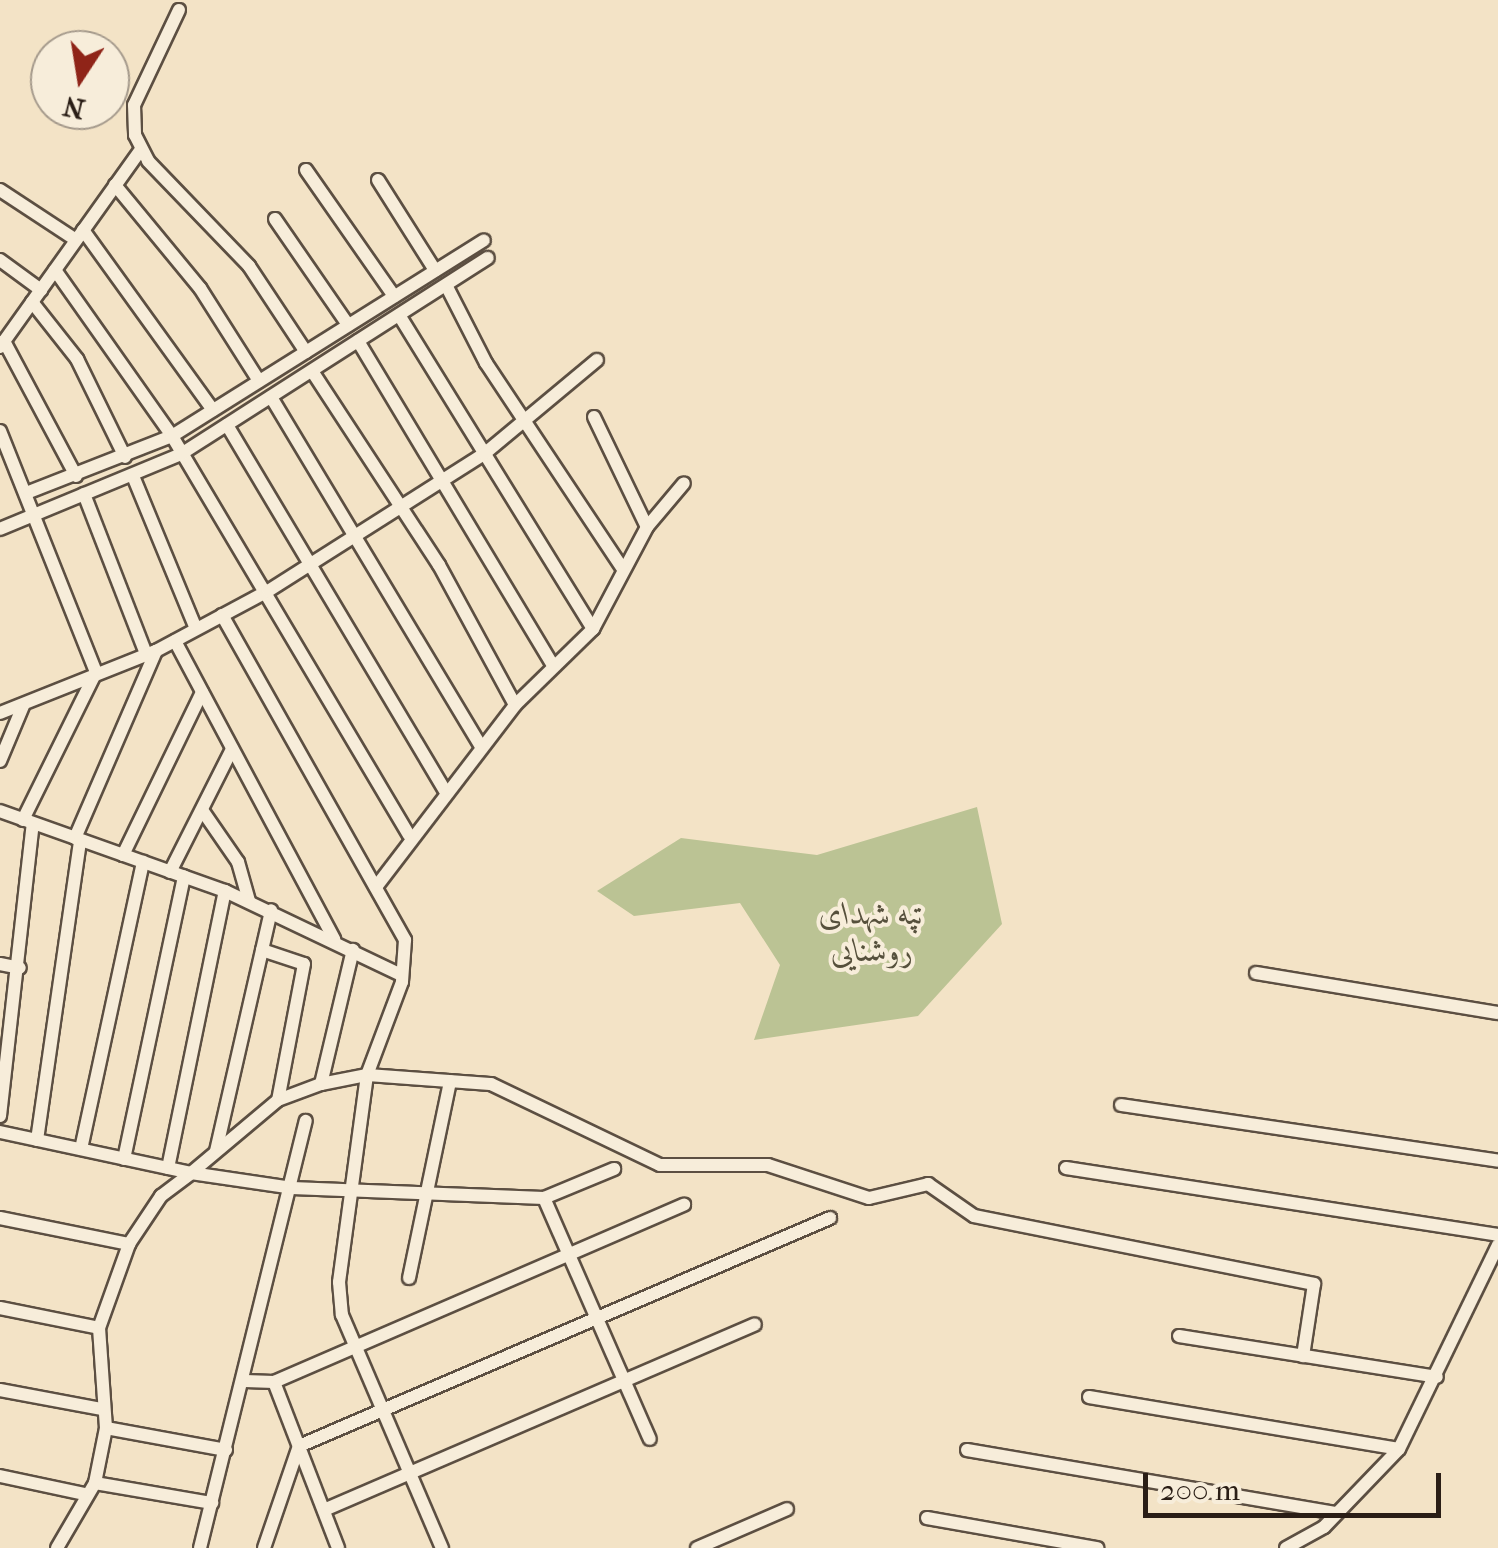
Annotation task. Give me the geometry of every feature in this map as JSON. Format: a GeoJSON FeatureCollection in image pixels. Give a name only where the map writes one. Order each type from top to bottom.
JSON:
{"type":"FeatureCollection","features":[{"type":"Feature","properties":{"kind":"street"},"geometry":{"type":"LineString","coordinates":[[178,10],[134,105],[141,149],[249,266],[306,352]]}},
{"type":"Feature","properties":{"kind":"street"},"geometry":{"type":"LineString","coordinates":[[76,476],[3,339],[141,149]]}},
{"type":"Feature","properties":{"kind":"street"},"geometry":{"type":"LineString","coordinates":[[306,170],[394,296]]}},
{"type":"Feature","properties":{"kind":"street"},"geometry":{"type":"LineString","coordinates":[[378,180],[435,270]]}},
{"type":"Feature","properties":{"kind":"street"},"geometry":{"type":"LineString","coordinates":[[115,185],[200,288],[259,382]]}},
{"type":"Feature","properties":{"kind":"street"},"geometry":{"type":"LineString","coordinates":[[0,190],[79,235],[213,410]]}},
{"type":"Feature","properties":{"kind":"street"},"geometry":{"type":"LineString","coordinates":[[275,219],[348,325]]}},
{"type":"Feature","properties":{"kind":"street"},"geometry":{"type":"LineString","coordinates":[[29,492],[172,436],[484,240]]}},
{"type":"Feature","properties":{"kind":"street"},"geometry":{"type":"LineString","coordinates":[[0,529],[181,454],[488,258]]}},
{"type":"Feature","properties":{"kind":"street"},"geometry":{"type":"LineString","coordinates":[[0,260],[41,290]]}},
{"type":"Feature","properties":{"kind":"street"},"geometry":{"type":"LineString","coordinates":[[55,270],[172,436],[268,591],[409,834]]}},
{"type":"Feature","properties":{"kind":"street"},"geometry":{"type":"LineString","coordinates":[[446,285],[486,363],[528,418],[624,569]]}},
{"type":"Feature","properties":{"kind":"street"},"geometry":{"type":"LineString","coordinates":[[32,302],[77,359],[125,457]]}},
{"type":"Feature","properties":{"kind":"street"},"geometry":{"type":"LineString","coordinates":[[399,315],[593,629]]}},
{"type":"Feature","properties":{"kind":"street"},"geometry":{"type":"LineString","coordinates":[[358,341],[553,665]]}},
{"type":"Feature","properties":{"kind":"street"},"geometry":{"type":"LineString","coordinates":[[0,712],[151,653],[268,591],[484,454],[597,360]]}},
{"type":"Feature","properties":{"kind":"street"},"geometry":{"type":"LineString","coordinates":[[312,370],[398,512],[439,565],[515,705]]}},
{"type":"Feature","properties":{"kind":"street"},"geometry":{"type":"LineString","coordinates":[[270,397],[358,536],[481,746]]}},
{"type":"Feature","properties":{"kind":"street"},"geometry":{"type":"LineString","coordinates":[[594,418],[648,528]]}},
{"type":"Feature","properties":{"kind":"street"},"geometry":{"type":"LineString","coordinates":[[227,425],[446,790]]}},
{"type":"Feature","properties":{"kind":"street"},"geometry":{"type":"LineString","coordinates":[[0,431],[29,492],[96,672],[28,822],[20,968],[0,1116]]}},
{"type":"Feature","properties":{"kind":"street"},"geometry":{"type":"LineString","coordinates":[[134,476],[196,629]]}},
{"type":"Feature","properties":{"kind":"street"},"geometry":{"type":"LineString","coordinates":[[376,887],[409,834],[515,705],[593,629],[648,528],[684,483]]}},
{"type":"Feature","properties":{"kind":"street"},"geometry":{"type":"LineString","coordinates":[[37,1140],[78,839],[151,653],[84,494]]}},
{"type":"Feature","properties":{"kind":"street"},"geometry":{"type":"LineString","coordinates":[[222,615],[405,940],[401,975],[367,1075],[357,1186],[339,1282],[342,1315],[360,1344],[442,1548]]}},
{"type":"Feature","properties":{"kind":"street"},"geometry":{"type":"LineString","coordinates":[[175,641],[335,942]]}},
{"type":"Feature","properties":{"kind":"street"},"geometry":{"type":"LineString","coordinates":[[123,855],[202,692]]}},
{"type":"Feature","properties":{"kind":"street"},"geometry":{"type":"LineString","coordinates":[[0,761],[23,706]]}},
{"type":"Feature","properties":{"kind":"street"},"geometry":{"type":"LineString","coordinates":[[124,1159],[177,874],[232,749]]}},
{"type":"Feature","properties":{"kind":"street"},"geometry":{"type":"LineString","coordinates":[[202,810],[238,862],[249,901]]}},
{"type":"Feature","properties":{"kind":"street"},"geometry":{"type":"LineString","coordinates":[[0,811],[225,891],[401,975]]}},
{"type":"Feature","properties":{"kind":"street"},"geometry":{"type":"LineString","coordinates":[[81,1149],[143,862]]}},
{"type":"Feature","properties":{"kind":"street"},"geometry":{"type":"LineString","coordinates":[[168,1168],[225,891]]}},
{"type":"Feature","properties":{"kind":"street"},"geometry":{"type":"LineString","coordinates":[[216,1152],[271,910]]}},
{"type":"Feature","properties":{"kind":"street"},"geometry":{"type":"LineString","coordinates":[[262,950],[304,964],[278,1100]]}},
{"type":"Feature","properties":{"kind":"street"},"geometry":{"type":"LineString","coordinates":[[321,1084],[353,950]]}},
{"type":"Feature","properties":{"kind":"street"},"geometry":{"type":"LineString","coordinates":[[0,964],[20,968]]}},
{"type":"Feature","properties":{"kind":"street"},"geometry":{"type":"LineString","coordinates":[[1256,973],[1498,1013]]}},
{"type":"Feature","properties":{"kind":"street"},"geometry":{"type":"LineString","coordinates":[[57,1548],[90,1489],[106,1428],[99,1328],[130,1244],[161,1196],[278,1100],[321,1084],[367,1075],[491,1084],[677,1169],[768,1166],[869,1198],[928,1184],[974,1216],[1314,1284],[1303,1356]]}},
{"type":"Feature","properties":{"kind":"street"},"geometry":{"type":"LineString","coordinates":[[410,1278],[450,1081]]}},
{"type":"Feature","properties":{"kind":"street"},"geometry":{"type":"LineString","coordinates":[[1121,1104],[1498,1161]]}},
{"type":"Feature","properties":{"kind":"street"},"geometry":{"type":"LineString","coordinates":[[200,1548],[246,1380],[306,1121]]}},
{"type":"Feature","properties":{"kind":"street"},"geometry":{"type":"LineString","coordinates":[[0,1132],[191,1173],[292,1188],[357,1186],[544,1198],[614,1169]]}},
{"type":"Feature","properties":{"kind":"street"},"geometry":{"type":"LineString","coordinates":[[1066,1168],[1498,1236]]}},
{"type":"Feature","properties":{"kind":"street"},"geometry":{"type":"LineString","coordinates":[[544,1198],[650,1438]]}},
{"type":"Feature","properties":{"kind":"street"},"geometry":{"type":"LineString","coordinates":[[246,1380],[274,1382],[684,1205]]}},
{"type":"Feature","properties":{"kind":"street"},"geometry":{"type":"LineString","coordinates":[[0,1218],[130,1244]]}},
{"type":"Feature","properties":{"kind":"street"},"geometry":{"type":"LineString","coordinates":[[264,1548],[300,1446],[830,1218]]}},
{"type":"Feature","properties":{"kind":"street"},"geometry":{"type":"LineString","coordinates":[[1286,1548],[1336,1513],[1400,1449],[1498,1245]]}},
{"type":"Feature","properties":{"kind":"street"},"geometry":{"type":"LineString","coordinates":[[0,1308],[99,1328]]}},
{"type":"Feature","properties":{"kind":"street"},"geometry":{"type":"LineString","coordinates":[[324,1510],[414,1476],[755,1324]]}},
{"type":"Feature","properties":{"kind":"street"},"geometry":{"type":"LineString","coordinates":[[1179,1336],[1437,1377]]}},
{"type":"Feature","properties":{"kind":"street"},"geometry":{"type":"LineString","coordinates":[[274,1382],[338,1548]]}},
{"type":"Feature","properties":{"kind":"street"},"geometry":{"type":"LineString","coordinates":[[0,1390],[102,1409]]}},
{"type":"Feature","properties":{"kind":"street"},"geometry":{"type":"LineString","coordinates":[[1089,1397],[1400,1449]]}},
{"type":"Feature","properties":{"kind":"street"},"geometry":{"type":"LineString","coordinates":[[106,1428],[226,1450]]}},
{"type":"Feature","properties":{"kind":"street"},"geometry":{"type":"LineString","coordinates":[[967,1450],[1336,1513]]}},
{"type":"Feature","properties":{"kind":"street"},"geometry":{"type":"LineString","coordinates":[[0,1476],[212,1503]]}},
{"type":"Feature","properties":{"kind":"street"},"geometry":{"type":"LineString","coordinates":[[697,1548],[730,1542],[786,1508]]}},
{"type":"Feature","properties":{"kind":"street"},"geometry":{"type":"LineString","coordinates":[[927,1518],[1097,1548]]}},
{"type":"Feature","properties":{"kind":"green space","name":"تپه شهدای روشنایی"},"geometry":{"type":"Polygon","coordinates":[[[977,807],[1002,924],[918,1016],[754,1040],[780,965],[740,903],[634,916],[597,891],[681,838],[817,855],[977,807]]]}}]}
